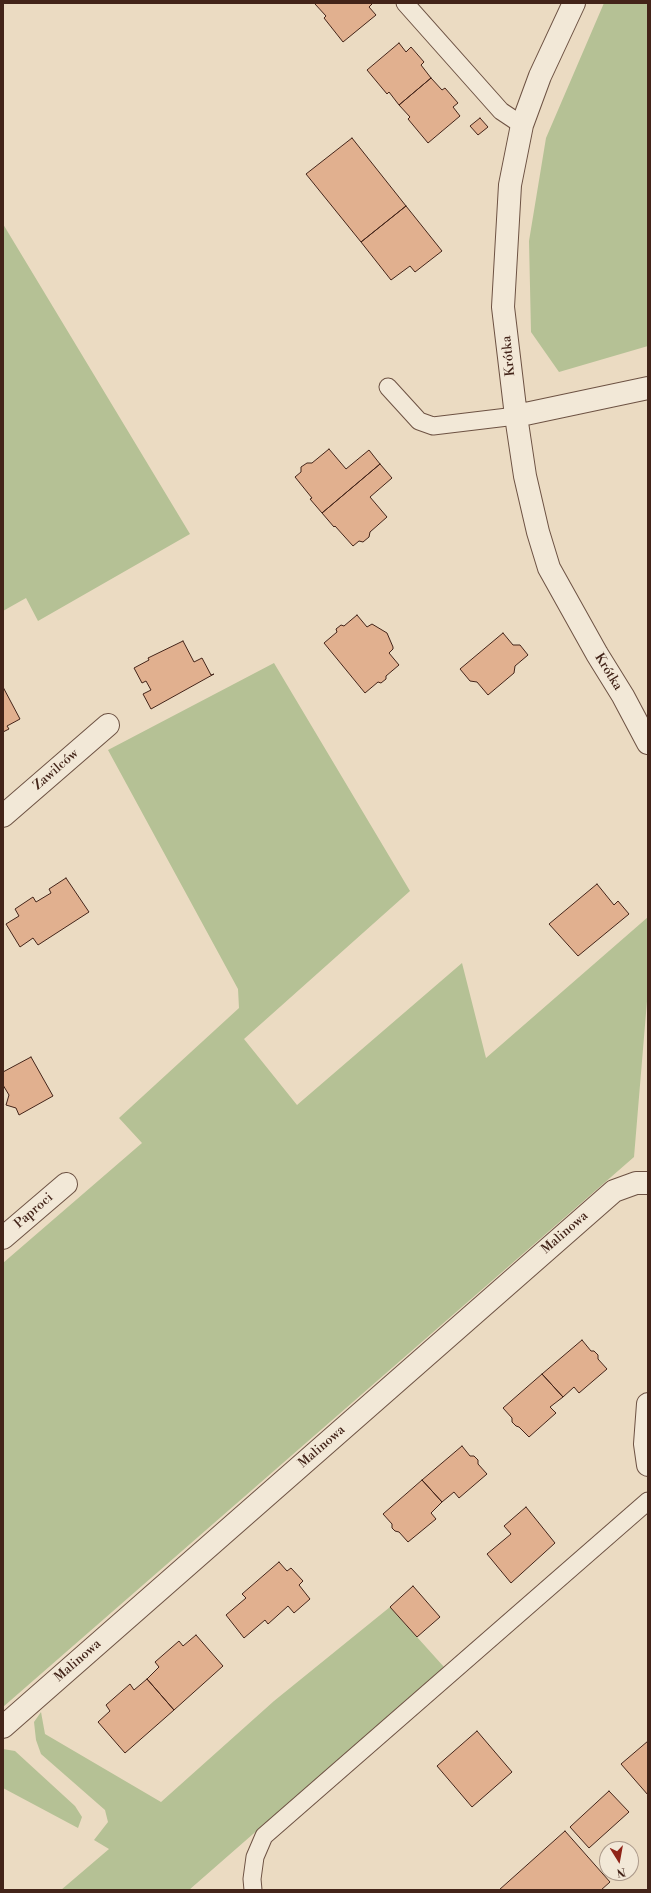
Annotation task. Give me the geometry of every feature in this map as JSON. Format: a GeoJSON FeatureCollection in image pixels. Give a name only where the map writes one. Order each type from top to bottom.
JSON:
{"type":"FeatureCollection","features":[{"type":"Feature","properties":{"kind":"street","name":"Krótka"},"geometry":{"type":"LineString","coordinates":[[574,3],[540,76],[522,125],[510,185],[503,307],[525,476],[538,532],[549,568],[597,654],[624,696],[648,743]]}},
{"type":"Feature","properties":{"kind":"street"},"geometry":{"type":"LineString","coordinates":[[516,416],[648,388]]}},
{"type":"Feature","properties":{"kind":"street","name":"Zawilców"},"geometry":{"type":"LineString","coordinates":[[3,816],[108,725]]}},
{"type":"Feature","properties":{"kind":"street","name":"Malinowa"},"geometry":{"type":"LineString","coordinates":[[3,1727],[614,1191],[636,1183],[648,1183]]}},
{"type":"Feature","properties":{"kind":"street","name":"Paproci"},"geometry":{"type":"LineString","coordinates":[[3,1238],[66,1184]]}},
{"type":"Feature","properties":{"kind":"street"},"geometry":{"type":"LineString","coordinates":[[648,1404],[645,1444],[648,1465]]}},
{"type":"Feature","properties":{"kind":"lane"},"geometry":{"type":"LineString","coordinates":[[405,3],[501,111],[522,125]]}},
{"type":"Feature","properties":{"kind":"lane"},"geometry":{"type":"LineString","coordinates":[[388,387],[419,421],[433,426],[516,416]]}},
{"type":"Feature","properties":{"kind":"lane"},"geometry":{"type":"LineString","coordinates":[[253,1890],[252,1879],[255,1857],[264,1836],[648,1501]]}},
{"type":"Feature","properties":{"kind":"green space"},"geometry":{"type":"Polygon","coordinates":[[[604,3],[648,3],[648,346],[559,372],[531,332],[529,241],[546,138],[604,3]]]}},
{"type":"Feature","properties":{"kind":"green space"},"geometry":{"type":"Polygon","coordinates":[[[3,224],[190,534],[38,621],[26,598],[3,611],[3,224]]]}},
{"type":"Feature","properties":{"kind":"green space"},"geometry":{"type":"Polygon","coordinates":[[[274,663],[410,891],[244,1039],[297,1105],[462,963],[486,1058],[648,917],[648,989],[634,1157],[3,1707],[3,1263],[142,1143],[119,1118],[239,1008],[238,989],[108,750],[274,663]]]}},
{"type":"Feature","properties":{"kind":"green space"},"geometry":{"type":"Polygon","coordinates":[[[390,1607],[444,1667],[189,1890],[61,1890],[109,1849],[94,1840],[108,1822],[105,1810],[41,1754],[36,1740],[34,1722],[41,1712],[45,1734],[161,1802],[274,1701],[390,1607]]]}},
{"type":"Feature","properties":{"kind":"green space"},"geometry":{"type":"Polygon","coordinates":[[[3,1749],[15,1751],[75,1806],[82,1817],[78,1828],[3,1788],[3,1749]]]}},
{"type":"Feature","properties":{"kind":"building"},"geometry":{"type":"Polygon","coordinates":[[[373,3],[369,7],[376,15],[343,42],[324,18],[326,16],[315,4],[373,3]]]}},
{"type":"Feature","properties":{"kind":"building"},"geometry":{"type":"Polygon","coordinates":[[[399,43],[406,52],[411,47],[424,62],[421,65],[431,78],[399,105],[389,92],[387,94],[367,70],[399,43]]]}},
{"type":"Feature","properties":{"kind":"building"},"geometry":{"type":"Polygon","coordinates":[[[431,78],[442,90],[445,88],[458,103],[453,107],[460,116],[428,143],[408,119],[410,117],[399,105],[431,78]]]}},
{"type":"Feature","properties":{"kind":"building"},"geometry":{"type":"Polygon","coordinates":[[[480,118],[488,127],[478,135],[470,126],[480,118]]]}},
{"type":"Feature","properties":{"kind":"building"},"geometry":{"type":"Polygon","coordinates":[[[352,138],[406,206],[361,242],[306,174],[352,138]]]}},
{"type":"Feature","properties":{"kind":"building"},"geometry":{"type":"Polygon","coordinates":[[[406,206],[442,251],[415,272],[410,266],[391,280],[361,242],[406,206]]]}},
{"type":"Feature","properties":{"kind":"building"},"geometry":{"type":"Polygon","coordinates":[[[329,449],[346,469],[369,450],[380,464],[322,513],[310,499],[312,498],[295,477],[301,472],[301,467],[307,463],[312,463],[329,449]]]}},
{"type":"Feature","properties":{"kind":"building"},"geometry":{"type":"Polygon","coordinates":[[[380,464],[392,478],[370,497],[387,517],[370,532],[369,537],[363,542],[359,541],[353,546],[322,513],[380,464]]]}},
{"type":"Feature","properties":{"kind":"building"},"geometry":{"type":"Polygon","coordinates":[[[357,615],[367,627],[372,624],[387,633],[393,647],[389,653],[399,665],[386,676],[386,679],[381,683],[378,682],[365,693],[324,643],[337,632],[336,629],[341,625],[344,626],[357,615]]]}},
{"type":"Feature","properties":{"kind":"building"},"geometry":{"type":"Polygon","coordinates":[[[503,633],[513,645],[520,645],[528,655],[515,666],[514,673],[488,695],[477,682],[470,681],[460,669],[503,633]]]}},
{"type":"Feature","properties":{"kind":"building"},"geometry":{"type":"Polygon","coordinates":[[[183,641],[194,662],[202,658],[211,675],[214,674],[151,709],[143,694],[151,690],[146,681],[142,683],[134,668],[149,660],[148,658],[183,641]]]}},
{"type":"Feature","properties":{"kind":"building"},"geometry":{"type":"Polygon","coordinates":[[[3,687],[20,719],[7,726],[9,729],[3,732],[3,687]]]}},
{"type":"Feature","properties":{"kind":"building"},"geometry":{"type":"Polygon","coordinates":[[[66,878],[89,912],[38,945],[33,938],[20,947],[6,924],[19,916],[15,909],[33,897],[36,902],[51,893],[49,889],[66,878]]]}},
{"type":"Feature","properties":{"kind":"building"},"geometry":{"type":"Polygon","coordinates":[[[597,884],[614,905],[618,901],[629,914],[578,956],[549,924],[597,884]]]}},
{"type":"Feature","properties":{"kind":"building"},"geometry":{"type":"Polygon","coordinates":[[[31,1057],[53,1096],[19,1115],[16,1108],[6,1105],[9,1095],[3,1085],[3,1072],[31,1057]]]}},
{"type":"Feature","properties":{"kind":"building"},"geometry":{"type":"Polygon","coordinates":[[[582,1340],[591,1351],[594,1351],[598,1355],[598,1359],[607,1369],[579,1393],[574,1387],[563,1397],[542,1374],[582,1340]]]}},
{"type":"Feature","properties":{"kind":"building"},"geometry":{"type":"Polygon","coordinates":[[[542,1374],[563,1397],[550,1407],[556,1413],[529,1437],[512,1422],[512,1418],[503,1408],[542,1374]]]}},
{"type":"Feature","properties":{"kind":"building"},"geometry":{"type":"Polygon","coordinates":[[[462,1446],[470,1456],[474,1456],[478,1460],[478,1464],[487,1474],[459,1498],[454,1492],[442,1502],[422,1480],[462,1446]]]}},
{"type":"Feature","properties":{"kind":"building"},"geometry":{"type":"Polygon","coordinates":[[[422,1480],[442,1502],[431,1513],[436,1519],[408,1542],[399,1532],[392,1528],[392,1524],[383,1514],[422,1480]]]}},
{"type":"Feature","properties":{"kind":"building"},"geometry":{"type":"Polygon","coordinates":[[[526,1507],[555,1543],[511,1583],[487,1554],[511,1534],[504,1526],[526,1507]]]}},
{"type":"Feature","properties":{"kind":"building"},"geometry":{"type":"Polygon","coordinates":[[[279,1562],[287,1571],[291,1568],[303,1581],[299,1585],[310,1599],[294,1613],[288,1606],[268,1624],[265,1620],[244,1638],[226,1615],[246,1598],[242,1594],[279,1562]]]}},
{"type":"Feature","properties":{"kind":"building"},"geometry":{"type":"Polygon","coordinates":[[[413,1586],[440,1617],[417,1637],[390,1607],[413,1586]]]}},
{"type":"Feature","properties":{"kind":"building"},"geometry":{"type":"Polygon","coordinates":[[[196,1635],[223,1666],[174,1710],[147,1679],[159,1667],[155,1662],[179,1641],[183,1646],[196,1635]]]}},
{"type":"Feature","properties":{"kind":"building"},"geometry":{"type":"Polygon","coordinates":[[[147,1679],[174,1710],[125,1753],[98,1722],[110,1711],[106,1705],[130,1684],[134,1690],[147,1679]]]}},
{"type":"Feature","properties":{"kind":"building"},"geometry":{"type":"Polygon","coordinates":[[[477,1731],[512,1772],[472,1807],[437,1766],[477,1731]]]}},
{"type":"Feature","properties":{"kind":"building"},"geometry":{"type":"Polygon","coordinates":[[[648,1741],[648,1795],[621,1764],[648,1741]]]}},
{"type":"Feature","properties":{"kind":"building"},"geometry":{"type":"Polygon","coordinates":[[[609,1791],[629,1812],[589,1848],[570,1827],[609,1791]]]}},
{"type":"Feature","properties":{"kind":"building"},"geometry":{"type":"Polygon","coordinates":[[[565,1831],[599,1870],[599,1881],[610,1882],[601,1890],[499,1890],[565,1831]]]}}]}
